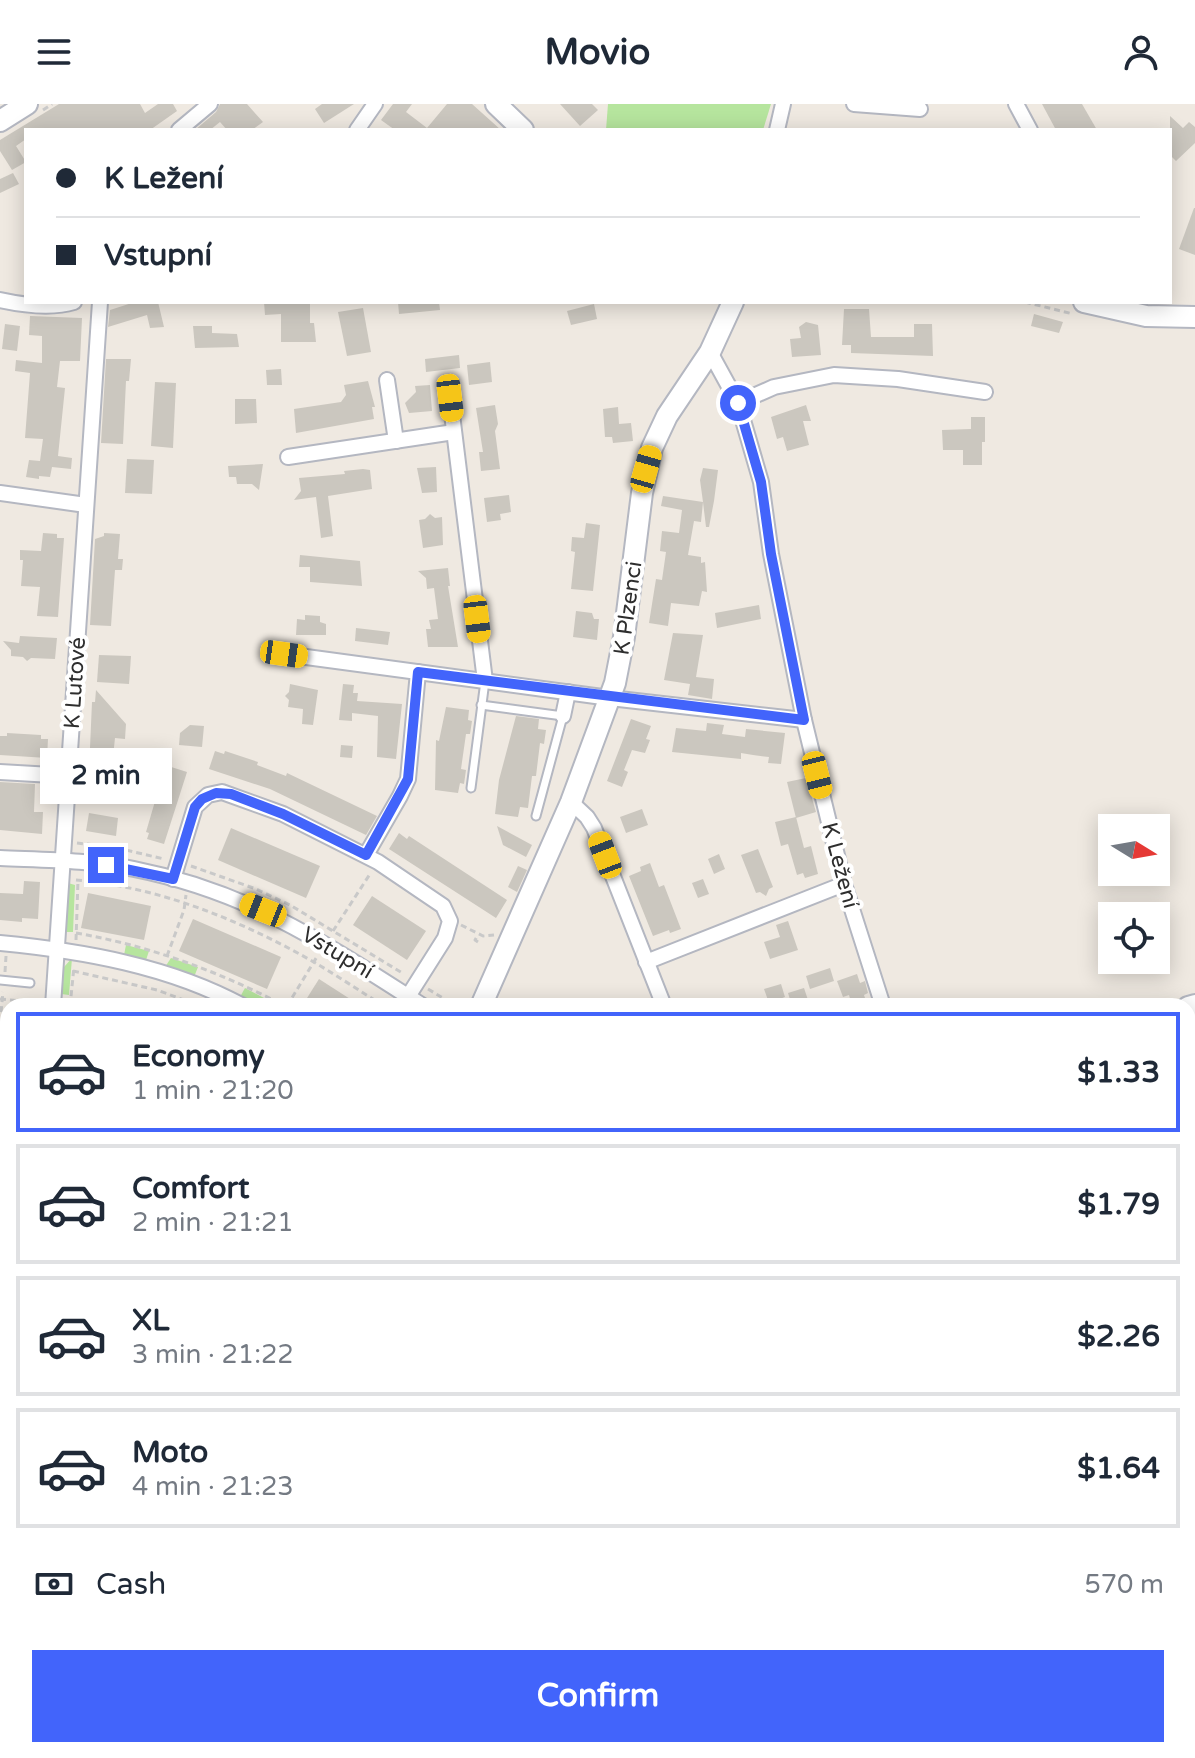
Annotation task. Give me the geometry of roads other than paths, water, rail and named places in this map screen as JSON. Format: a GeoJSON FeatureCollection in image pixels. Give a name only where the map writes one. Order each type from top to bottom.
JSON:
{"type":"FeatureCollection","features":[{"type":"Feature","properties":{"kind":"street"},"geometry":{"type":"LineString","coordinates":[[0,121],[27,104]]}},
{"type":"Feature","properties":{"kind":"street"},"geometry":{"type":"LineString","coordinates":[[181,128],[210,104]]}},
{"type":"Feature","properties":{"kind":"street"},"geometry":{"type":"LineString","coordinates":[[358,128],[375,104]]}},
{"type":"Feature","properties":{"kind":"street"},"geometry":{"type":"LineString","coordinates":[[496,104],[521,128]]}},
{"type":"Feature","properties":{"kind":"street"},"geometry":{"type":"LineString","coordinates":[[777,128],[783,104]]}},
{"type":"Feature","properties":{"kind":"street"},"geometry":{"type":"LineString","coordinates":[[854,104],[920,109]]}},
{"type":"Feature","properties":{"kind":"street"},"geometry":{"type":"LineString","coordinates":[[1016,104],[1029,128]]}},
{"type":"Feature","properties":{"kind":"street"},"geometry":{"type":"LineString","coordinates":[[0,300],[24,302]]}},
{"type":"Feature","properties":{"kind":"street","name":"K Lutové"},"geometry":{"type":"LineString","coordinates":[[54,998],[100,304]]}},
{"type":"Feature","properties":{"kind":"street","name":"K Plzenci"},"geometry":{"type":"LineString","coordinates":[[485,998],[571,802],[610,698],[624,637],[649,459],[667,416],[710,352],[732,304]]}},
{"type":"Feature","properties":{"kind":"street"},"geometry":{"type":"LineString","coordinates":[[1093,304],[1146,316],[1161,309],[1195,317]]}},
{"type":"Feature","properties":{"kind":"street","name":"K Ležení"},"geometry":{"type":"LineString","coordinates":[[710,352],[738,403],[761,482],[771,554],[804,720],[844,884],[880,998]]}},
{"type":"Feature","properties":{"kind":"street"},"geometry":{"type":"LineString","coordinates":[[738,403],[774,387],[834,375],[898,379],[985,392]]}},
{"type":"Feature","properties":{"kind":"street"},"geometry":{"type":"LineString","coordinates":[[387,380],[396,441]]}},
{"type":"Feature","properties":{"kind":"street"},"geometry":{"type":"LineString","coordinates":[[450,398],[485,681]]}},
{"type":"Feature","properties":{"kind":"street"},"geometry":{"type":"LineString","coordinates":[[288,457],[454,432]]}},
{"type":"Feature","properties":{"kind":"street"},"geometry":{"type":"LineString","coordinates":[[0,493],[86,505]]}},
{"type":"Feature","properties":{"kind":"street"},"geometry":{"type":"LineString","coordinates":[[284,654],[610,698],[804,720]]}},
{"type":"Feature","properties":{"kind":"street"},"geometry":{"type":"LineString","coordinates":[[366,855],[408,779],[418,672]]}},
{"type":"Feature","properties":{"kind":"street"},"geometry":{"type":"LineString","coordinates":[[563,716],[568,692]]}},
{"type":"Feature","properties":{"kind":"street"},"geometry":{"type":"LineString","coordinates":[[0,772],[69,776]]}},
{"type":"Feature","properties":{"kind":"street"},"geometry":{"type":"LineString","coordinates":[[173,879],[195,807],[202,799],[216,793],[231,794],[283,814],[366,855],[443,906],[450,921],[445,938],[407,998]]}},
{"type":"Feature","properties":{"kind":"street"},"geometry":{"type":"LineString","coordinates":[[571,802],[594,828],[661,998]]}},
{"type":"Feature","properties":{"kind":"street","name":"Vstupní"},"geometry":{"type":"LineString","coordinates":[[0,858],[80,861],[132,868],[241,901],[284,920],[401,998]]}},
{"type":"Feature","properties":{"kind":"street"},"geometry":{"type":"LineString","coordinates":[[646,962],[844,884]]}},
{"type":"Feature","properties":{"kind":"street"},"geometry":{"type":"LineString","coordinates":[[3,950],[57,949],[162,972],[227,998]]}},
{"type":"Feature","properties":{"kind":"lane"},"geometry":{"type":"LineString","coordinates":[[471,788],[485,681]]}},
{"type":"Feature","properties":{"kind":"lane"},"geometry":{"type":"LineString","coordinates":[[481,705],[563,716],[536,816]]}},
{"type":"Feature","properties":{"kind":"lane"},"geometry":{"type":"LineString","coordinates":[[0,980],[30,983]]}}]}
